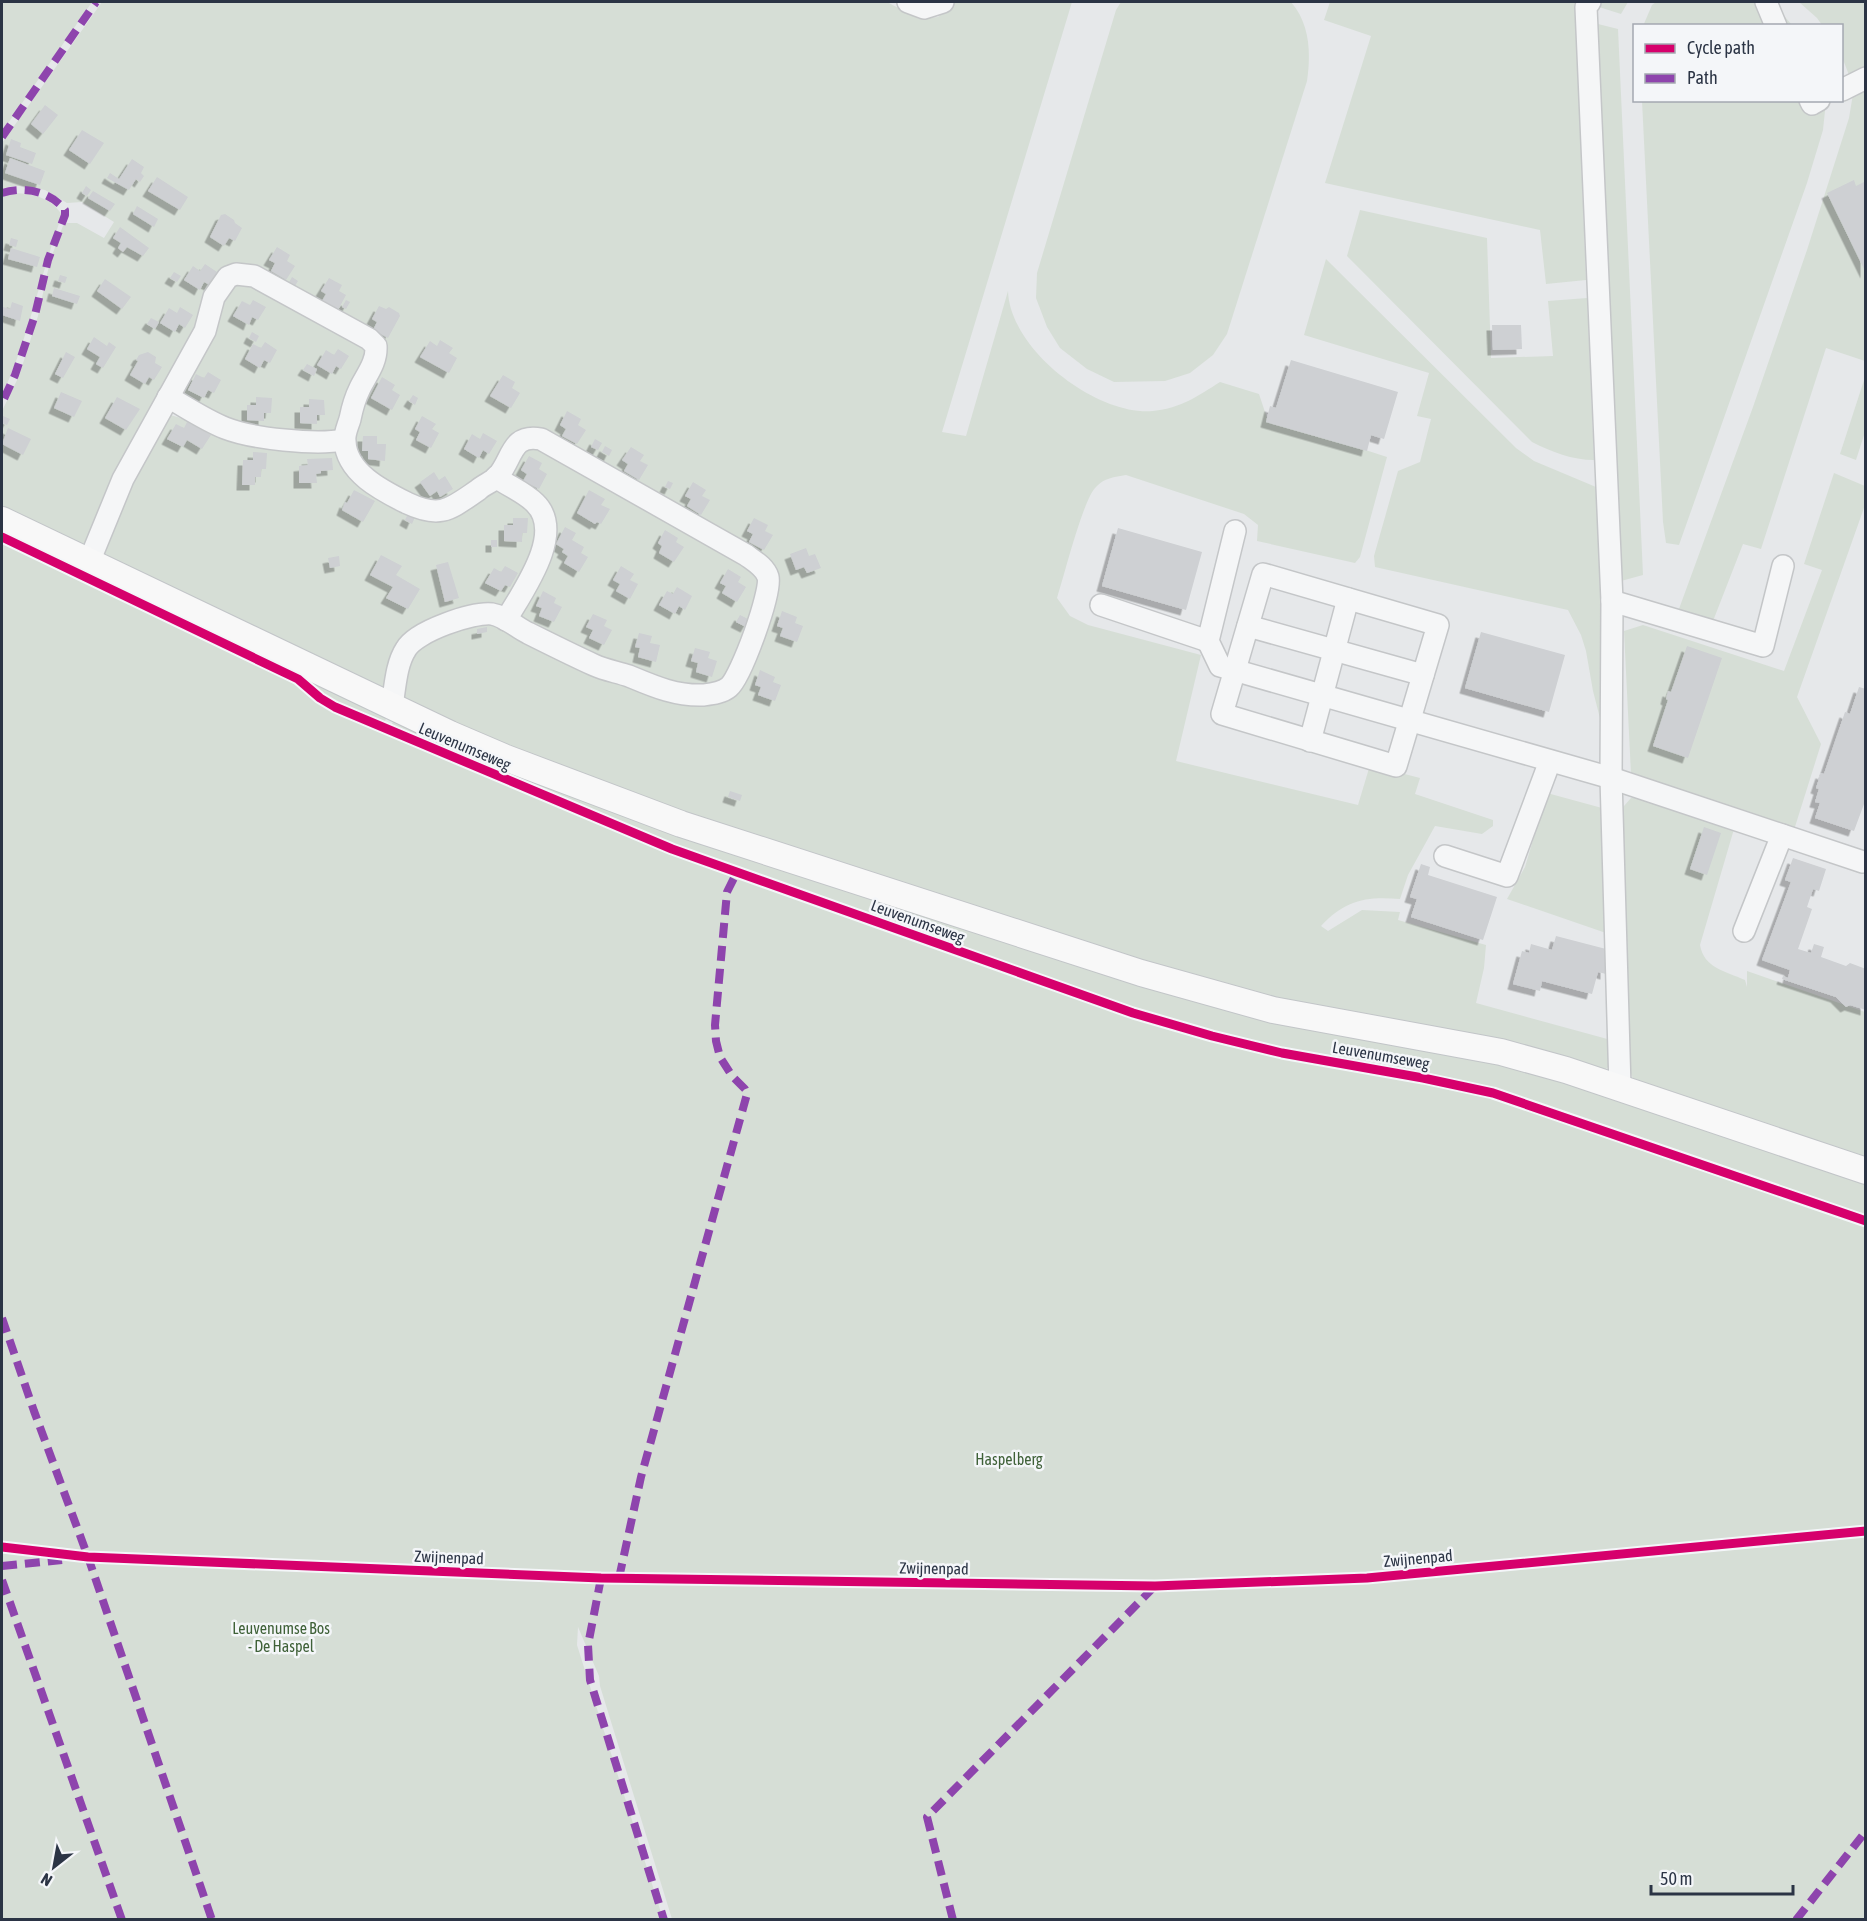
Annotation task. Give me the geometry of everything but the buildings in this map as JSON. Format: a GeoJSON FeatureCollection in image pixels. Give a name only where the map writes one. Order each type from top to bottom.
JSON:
{"type":"FeatureCollection","features":[{"type":"Feature","properties":{"kind":"main road","name":"Leuvenumseweg"},"geometry":{"type":"LineString","coordinates":[[2,520],[506,758],[670,820],[1141,973],[1273,1010],[1501,1052],[1620,1087],[1866,1171]]}},
{"type":"Feature","properties":{"kind":"lane"},"geometry":{"type":"LineString","coordinates":[[908,2],[924,8],[943,2]]}},
{"type":"Feature","properties":{"kind":"lane"},"geometry":{"type":"LineString","coordinates":[[1590,2],[1586,7],[1612,601],[1611,778],[1620,1087]]}},
{"type":"Feature","properties":{"kind":"lane"},"geometry":{"type":"LineString","coordinates":[[1766,2],[1775,24]]}},
{"type":"Feature","properties":{"kind":"lane"},"geometry":{"type":"LineString","coordinates":[[1843,90],[1866,78]]}},
{"type":"Feature","properties":{"kind":"lane"},"geometry":{"type":"LineString","coordinates":[[89,562],[123,479],[205,331],[214,297],[228,277],[244,274],[254,276],[369,339],[376,346],[374,363],[358,391],[344,440],[352,463],[360,474],[388,494],[433,512],[446,510],[496,477],[517,444],[523,439],[530,437],[540,439],[746,555],[759,564],[768,576],[769,587],[766,602],[739,672],[728,688],[715,693],[686,694],[655,688],[628,676],[596,666],[493,614],[471,616],[419,636],[406,648],[396,681],[392,706]]}},
{"type":"Feature","properties":{"kind":"lane"},"geometry":{"type":"LineString","coordinates":[[168,397],[225,428],[251,435],[312,441],[344,440]]}},
{"type":"Feature","properties":{"kind":"lane"},"geometry":{"type":"LineString","coordinates":[[496,477],[534,501],[546,522],[542,552],[506,620]]}},
{"type":"Feature","properties":{"kind":"lane"},"geometry":{"type":"LineString","coordinates":[[1235,531],[1208,641],[1220,666],[1611,778],[1863,862]]}},
{"type":"Feature","properties":{"kind":"lane"},"geometry":{"type":"LineString","coordinates":[[1612,601],[1763,646],[1783,566]]}},
{"type":"Feature","properties":{"kind":"lane"},"geometry":{"type":"LineString","coordinates":[[1263,574],[1438,625],[1396,766],[1222,714],[1248,626],[1263,574]]}},
{"type":"Feature","properties":{"kind":"lane"},"geometry":{"type":"LineString","coordinates":[[1310,741],[1348,599]]}},
{"type":"Feature","properties":{"kind":"lane"},"geometry":{"type":"LineString","coordinates":[[1101,605],[1208,641]]}},
{"type":"Feature","properties":{"kind":"lane"},"geometry":{"type":"LineString","coordinates":[[1248,626],[1423,675]]}},
{"type":"Feature","properties":{"kind":"lane"},"geometry":{"type":"LineString","coordinates":[[1444,856],[1507,876],[1550,761]]}},
{"type":"Feature","properties":{"kind":"lane"},"geometry":{"type":"LineString","coordinates":[[1744,931],[1782,835]]}},
{"type":"Feature","properties":{"kind":"green space"},"geometry":{"type":"Polygon","coordinates":[[[2,2],[92,2],[2,132],[2,2]]]}},
{"type":"Feature","properties":{"kind":"green space"},"geometry":{"type":"Polygon","coordinates":[[[102,2],[887,2],[919,19],[938,17],[953,2],[1072,2],[942,432],[966,436],[1008,291],[1013,313],[1024,335],[1040,356],[1060,375],[1083,391],[1107,403],[1131,410],[1153,411],[1189,401],[1220,382],[1259,394],[1267,418],[1387,457],[1360,557],[1355,563],[1257,541],[1258,525],[1244,514],[1126,475],[1113,477],[1096,487],[1085,506],[1057,598],[1070,616],[1088,625],[1201,655],[1176,761],[1358,805],[1370,765],[1420,778],[1415,794],[1493,820],[1493,826],[1482,834],[1435,826],[1408,875],[1400,899],[1366,899],[1348,905],[1321,926],[1328,931],[1362,910],[1400,912],[1398,920],[1486,945],[1484,968],[1476,1003],[1611,1040],[1609,1066],[1604,1071],[1225,989],[660,809],[403,702],[401,682],[421,639],[492,620],[716,697],[772,575],[542,435],[494,470],[434,508],[362,472],[349,440],[381,353],[245,270],[206,311],[84,548],[2,510],[2,411],[19,376],[38,316],[50,261],[64,223],[77,223],[104,238],[114,222],[82,202],[67,203],[45,190],[24,186],[2,189],[2,143],[102,2]]]}},
{"type":"Feature","properties":{"kind":"green space"},"geometry":{"type":"Polygon","coordinates":[[[1121,2],[1291,2],[1302,20],[1308,39],[1307,81],[1227,334],[1213,355],[1190,373],[1165,381],[1114,382],[1087,369],[1060,348],[1047,327],[1036,298],[1037,273],[1116,10],[1121,2]]]}},
{"type":"Feature","properties":{"kind":"green space"},"geometry":{"type":"Polygon","coordinates":[[[1330,2],[1575,2],[1586,280],[1546,284],[1540,230],[1325,183],[1371,36],[1324,20],[1330,2]]]}},
{"type":"Feature","properties":{"kind":"green space"},"geometry":{"type":"Polygon","coordinates":[[[1602,2],[1628,2],[1621,14],[1599,7],[1602,2]]]}},
{"type":"Feature","properties":{"kind":"green space"},"geometry":{"type":"Polygon","coordinates":[[[1656,2],[1757,2],[1785,17],[1791,24],[1644,24],[1652,5],[1656,2]]]}},
{"type":"Feature","properties":{"kind":"green space"},"geometry":{"type":"Polygon","coordinates":[[[1799,2],[1865,2],[1865,361],[1826,348],[1761,549],[1743,544],[1713,621],[1676,617],[1753,407],[1849,118],[1854,88],[1843,60],[1843,24],[1821,24],[1799,2]]]}},
{"type":"Feature","properties":{"kind":"green space"},"geometry":{"type":"Polygon","coordinates":[[[1594,23],[1618,29],[1643,575],[1621,581],[1594,23]]]}},
{"type":"Feature","properties":{"kind":"green space"},"geometry":{"type":"Polygon","coordinates":[[[1642,102],[1826,102],[1823,130],[1807,183],[1679,545],[1666,543],[1663,522],[1642,102]]]}},
{"type":"Feature","properties":{"kind":"green space"},"geometry":{"type":"Polygon","coordinates":[[[14,193],[28,194],[47,200],[62,215],[20,351],[2,395],[2,196],[14,193]]]}},
{"type":"Feature","properties":{"kind":"green space"},"geometry":{"type":"Polygon","coordinates":[[[1360,210],[1487,238],[1491,358],[1553,356],[1548,301],[1587,298],[1594,460],[1562,455],[1532,442],[1347,256],[1360,210]]]}},
{"type":"Feature","properties":{"kind":"green space"},"geometry":{"type":"Polygon","coordinates":[[[1326,259],[1516,448],[1534,461],[1596,487],[1610,757],[1593,691],[1586,651],[1581,635],[1568,610],[1375,567],[1374,556],[1398,471],[1420,462],[1431,419],[1417,416],[1429,373],[1304,335],[1326,259]]]}},
{"type":"Feature","properties":{"kind":"green space"},"geometry":{"type":"Polygon","coordinates":[[[236,278],[372,348],[342,434],[269,435],[183,402],[177,387],[213,312],[236,278]]]}},
{"type":"Feature","properties":{"kind":"green space"},"geometry":{"type":"Polygon","coordinates":[[[1865,377],[1865,432],[1856,460],[1840,454],[1865,377]]]}},
{"type":"Feature","properties":{"kind":"green space"},"geometry":{"type":"Polygon","coordinates":[[[164,413],[250,439],[336,445],[411,509],[491,487],[531,504],[538,550],[503,605],[469,612],[440,623],[389,686],[382,690],[102,556],[126,481],[164,413]]]}},
{"type":"Feature","properties":{"kind":"green space"},"geometry":{"type":"Polygon","coordinates":[[[529,441],[744,558],[765,586],[726,686],[671,689],[525,628],[518,614],[551,535],[506,470],[529,441]]]}},
{"type":"Feature","properties":{"kind":"green space"},"geometry":{"type":"Polygon","coordinates":[[[1834,473],[1865,486],[1865,505],[1797,697],[1821,744],[1794,830],[1631,774],[1624,631],[1643,625],[1784,671],[1822,570],[1804,564],[1834,473]]]}},
{"type":"Feature","properties":{"kind":"green space","name":"Haspelberg"},"geometry":{"type":"Polygon","coordinates":[[[2,540],[297,682],[319,701],[354,720],[672,851],[1132,1016],[1282,1056],[1492,1096],[1865,1224],[1865,1919],[672,1919],[600,1686],[599,1676],[578,1627],[577,1645],[663,1919],[2,1919],[2,540]]]}},
{"type":"Feature","properties":{"kind":"green space"},"geometry":{"type":"Polygon","coordinates":[[[86,571],[388,715],[383,725],[335,704],[300,677],[84,574],[86,571]]]}},
{"type":"Feature","properties":{"kind":"green space"},"geometry":{"type":"Polygon","coordinates":[[[395,718],[678,832],[1501,1062],[1865,1180],[1865,1218],[1493,1090],[1283,1049],[1180,1025],[1133,1010],[673,846],[390,728],[395,718]]]}},
{"type":"Feature","properties":{"kind":"green space"},"geometry":{"type":"Polygon","coordinates":[[[1547,793],[1602,808],[1606,933],[1507,899],[1525,867],[1547,793]]]}},
{"type":"Feature","properties":{"kind":"green space"},"geometry":{"type":"Polygon","coordinates":[[[1643,797],[1734,829],[1700,945],[1702,953],[1711,964],[1745,980],[1747,987],[1747,971],[1865,1012],[1865,1161],[1635,1083],[1629,1069],[1620,815],[1631,798],[1643,797]]]}},
{"type":"Feature","properties":{"kind":"marked path"},"geometry":{"type":"LineString","coordinates":[[2,137],[96,2]]}},
{"type":"Feature","properties":{"kind":"marked path"},"geometry":{"type":"LineString","coordinates":[[2,193],[27,190],[44,194],[65,210],[48,260],[35,315],[15,375],[2,403]]}},
{"type":"Feature","properties":{"kind":"marked path"},"geometry":{"type":"LineString","coordinates":[[619,1578],[641,1477],[747,1094],[720,1057],[715,1025],[727,892],[737,872]]}},
{"type":"Feature","properties":{"kind":"marked path"},"geometry":{"type":"LineString","coordinates":[[2,1318],[88,1557],[212,1920]]}},
{"type":"Feature","properties":{"kind":"marked path"},"geometry":{"type":"LineString","coordinates":[[2,1566],[62,1560]]}},
{"type":"Feature","properties":{"kind":"marked path"},"geometry":{"type":"LineString","coordinates":[[601,1578],[588,1645],[590,1680],[664,1920]]}},
{"type":"Feature","properties":{"kind":"marked path"},"geometry":{"type":"LineString","coordinates":[[2,1580],[122,1920]]}},
{"type":"Feature","properties":{"kind":"marked path"},"geometry":{"type":"LineString","coordinates":[[953,1920],[927,1817],[1155,1586]]}},
{"type":"Feature","properties":{"kind":"marked path"},"geometry":{"type":"LineString","coordinates":[[1796,1920],[1866,1831]]}},
{"type":"Feature","properties":{"kind":"cycle path"},"geometry":{"type":"LineString","coordinates":[[2,537],[298,679],[320,698],[335,707],[672,849],[1133,1013],[1282,1053],[1493,1093],[1866,1221]]}},
{"type":"Feature","properties":{"kind":"cycle path","name":"Zwijnenpad"},"geometry":{"type":"LineString","coordinates":[[2,1547],[88,1557],[601,1578],[1155,1586],[1367,1578],[1866,1531]]}},
{"type":"Feature","properties":{"kind":"park label","name":"Leuvenumse Bos - De Haspel"},"geometry":{"type":"Point","coordinates":[281,1637]}}]}
